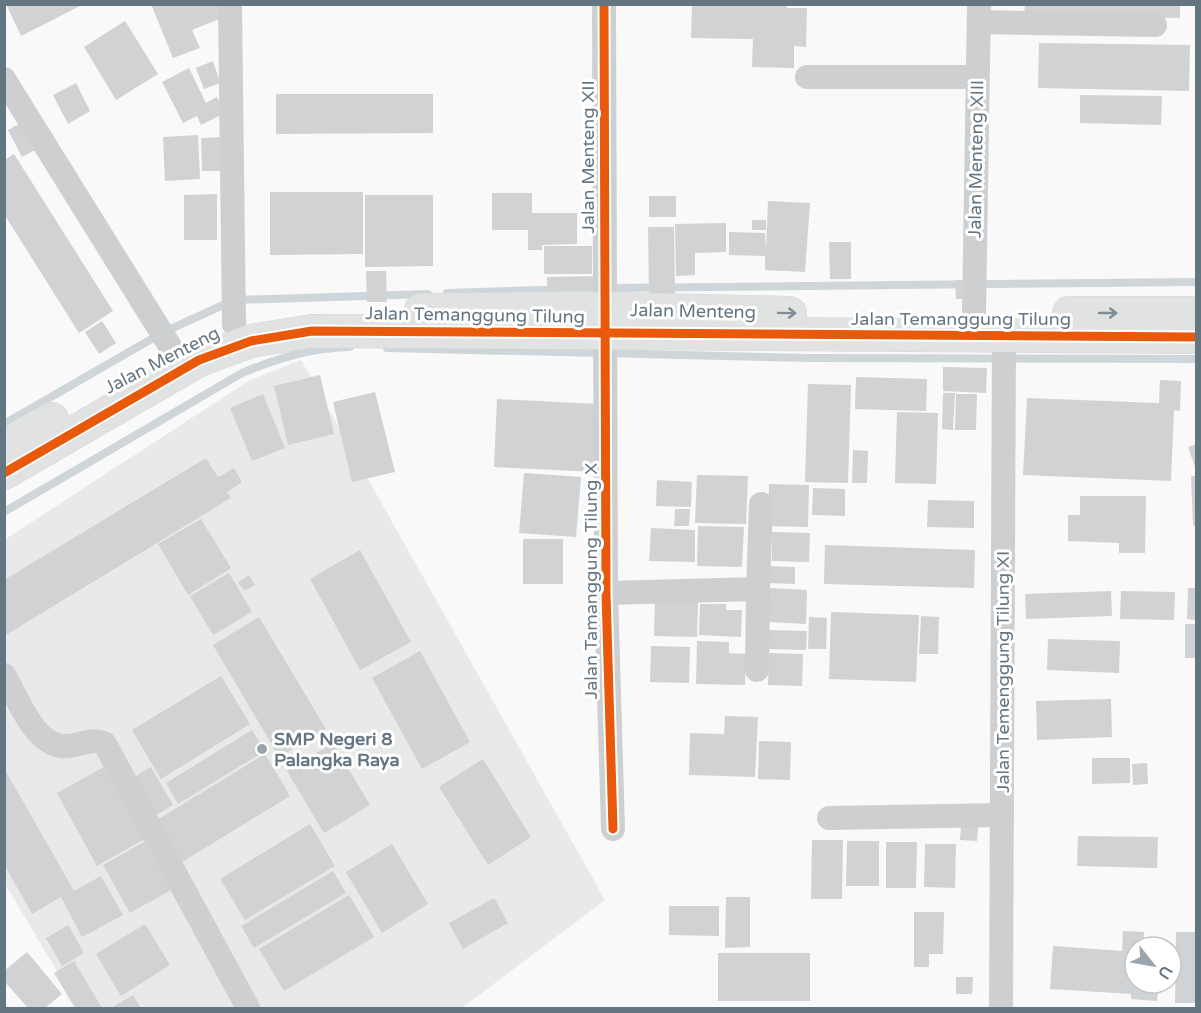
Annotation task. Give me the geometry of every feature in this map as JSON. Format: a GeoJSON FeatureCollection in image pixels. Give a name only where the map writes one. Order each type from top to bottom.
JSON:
{"type":"FeatureCollection","features":[{"type":"Feature","properties":{"kind":"street"},"geometry":{"type":"LineString","coordinates":[[230,4],[234,324]]}},
{"type":"Feature","properties":{"kind":"street","name":"Jalan Menteng XII"},"geometry":{"type":"LineString","coordinates":[[604,4],[605,321]]}},
{"type":"Feature","properties":{"kind":"street"},"geometry":{"type":"LineString","coordinates":[[979,13],[1155,25]]}},
{"type":"Feature","properties":{"kind":"street","name":"Jalan Menteng XIII"},"geometry":{"type":"LineString","coordinates":[[974,313],[979,13]]}},
{"type":"Feature","properties":{"kind":"street"},"geometry":{"type":"LineString","coordinates":[[807,77],[977,77]]}},
{"type":"Feature","properties":{"kind":"street"},"geometry":{"type":"LineString","coordinates":[[4,79],[173,351]]}},
{"type":"Feature","properties":{"kind":"street","name":"Jalan Menteng"},"geometry":{"type":"LineString","coordinates":[[4,446],[173,351],[234,324],[285,315],[336,310],[605,321],[974,313],[1197,313]]}},
{"type":"Feature","properties":{"kind":"street","name":"Jalan Temanggung Tilung"},"geometry":{"type":"LineString","coordinates":[[4,473],[199,360],[251,341],[329,329],[605,321],[1004,336],[1197,337]]}},
{"type":"Feature","properties":{"kind":"street","name":"Jalan Tamanggung Tilung X"},"geometry":{"type":"LineString","coordinates":[[605,321],[606,593],[613,829]]}},
{"type":"Feature","properties":{"kind":"street","name":"Jalan Temenggung Tilung XI"},"geometry":{"type":"LineString","coordinates":[[1002,1008],[1004,336]]}},
{"type":"Feature","properties":{"kind":"street"},"geometry":{"type":"LineString","coordinates":[[757,670],[761,504]]}},
{"type":"Feature","properties":{"kind":"street"},"geometry":{"type":"LineString","coordinates":[[606,593],[758,590]]}},
{"type":"Feature","properties":{"kind":"street"},"geometry":{"type":"LineString","coordinates":[[4,675],[33,726],[53,745],[70,747],[94,740],[105,744],[248,1008]]}},
{"type":"Feature","properties":{"kind":"street"},"geometry":{"type":"LineString","coordinates":[[829,818],[1002,815]]}},
{"type":"Feature","properties":{"kind":"shaded area","name":"SMP Negeri 8 Palangka Raya"},"geometry":{"type":"Polygon","coordinates":[[[301,360],[605,900],[462,1008],[79,1008],[5,884],[4,540],[250,380],[301,360]]]}},
{"type":"Feature","properties":{"kind":"building"},"geometry":{"type":"Polygon","coordinates":[[[6,4],[84,4],[21,36],[6,4]]]}},
{"type":"Feature","properties":{"kind":"building"},"geometry":{"type":"Polygon","coordinates":[[[151,4],[219,4],[224,17],[192,30],[200,48],[173,58],[151,4]]]}},
{"type":"Feature","properties":{"kind":"building"},"geometry":{"type":"Polygon","coordinates":[[[692,4],[787,4],[787,8],[807,8],[806,47],[794,46],[794,68],[752,67],[753,39],[691,38],[692,4]]]}},
{"type":"Feature","properties":{"kind":"building"},"geometry":{"type":"Polygon","coordinates":[[[1025,4],[1180,4],[1180,18],[1024,15],[1025,4]]]}},
{"type":"Feature","properties":{"kind":"building"},"geometry":{"type":"Polygon","coordinates":[[[125,21],[158,74],[116,100],[84,47],[125,21]]]}},
{"type":"Feature","properties":{"kind":"building"},"geometry":{"type":"Polygon","coordinates":[[[1039,43],[1190,45],[1189,91],[1038,88],[1039,43]]]}},
{"type":"Feature","properties":{"kind":"building"},"geometry":{"type":"Polygon","coordinates":[[[213,61],[220,83],[204,89],[196,68],[213,61]]]}},
{"type":"Feature","properties":{"kind":"building"},"geometry":{"type":"Polygon","coordinates":[[[189,68],[206,103],[217,97],[225,113],[201,125],[197,116],[183,123],[162,82],[189,68]]]}},
{"type":"Feature","properties":{"kind":"building"},"geometry":{"type":"Polygon","coordinates":[[[76,83],[90,111],[68,124],[53,95],[76,83]]]}},
{"type":"Feature","properties":{"kind":"building"},"geometry":{"type":"Polygon","coordinates":[[[276,94],[433,94],[433,133],[276,134],[276,94]]]}},
{"type":"Feature","properties":{"kind":"building"},"geometry":{"type":"Polygon","coordinates":[[[1080,95],[1162,96],[1161,125],[1080,123],[1080,95]]]}},
{"type":"Feature","properties":{"kind":"building"},"geometry":{"type":"Polygon","coordinates":[[[24,121],[39,148],[22,157],[8,130],[24,121]]]}},
{"type":"Feature","properties":{"kind":"building"},"geometry":{"type":"Polygon","coordinates":[[[198,135],[200,179],[165,181],[163,137],[198,135]]]}},
{"type":"Feature","properties":{"kind":"building"},"geometry":{"type":"Polygon","coordinates":[[[224,137],[225,171],[202,171],[201,138],[224,137]]]}},
{"type":"Feature","properties":{"kind":"building"},"geometry":{"type":"Polygon","coordinates":[[[14,154],[113,311],[79,333],[4,214],[4,160],[14,154]]]}},
{"type":"Feature","properties":{"kind":"building"},"geometry":{"type":"Polygon","coordinates":[[[270,192],[363,192],[363,254],[270,255],[270,192]]]}},
{"type":"Feature","properties":{"kind":"building"},"geometry":{"type":"Polygon","coordinates":[[[492,193],[532,193],[532,213],[577,213],[577,244],[542,245],[542,250],[528,250],[528,230],[492,230],[492,193]]]}},
{"type":"Feature","properties":{"kind":"building"},"geometry":{"type":"Polygon","coordinates":[[[217,194],[217,240],[184,240],[184,195],[217,194]]]}},
{"type":"Feature","properties":{"kind":"building"},"geometry":{"type":"Polygon","coordinates":[[[365,195],[433,195],[433,266],[365,267],[365,195]]]}},
{"type":"Feature","properties":{"kind":"building"},"geometry":{"type":"Polygon","coordinates":[[[649,196],[676,196],[676,217],[649,217],[649,196]]]}},
{"type":"Feature","properties":{"kind":"building"},"geometry":{"type":"Polygon","coordinates":[[[768,201],[810,203],[805,272],[765,270],[765,256],[729,255],[729,232],[765,233],[766,249],[768,201]]]}},
{"type":"Feature","properties":{"kind":"building"},"geometry":{"type":"Polygon","coordinates":[[[752,220],[766,220],[766,230],[752,230],[752,220]]]}},
{"type":"Feature","properties":{"kind":"building"},"geometry":{"type":"Polygon","coordinates":[[[726,223],[726,252],[695,253],[695,275],[676,276],[675,224],[726,223]]]}},
{"type":"Feature","properties":{"kind":"building"},"geometry":{"type":"Polygon","coordinates":[[[648,227],[674,227],[675,297],[649,298],[648,227]]]}},
{"type":"Feature","properties":{"kind":"building"},"geometry":{"type":"Polygon","coordinates":[[[829,242],[851,242],[851,279],[830,279],[829,242]]]}},
{"type":"Feature","properties":{"kind":"building"},"geometry":{"type":"Polygon","coordinates":[[[544,246],[592,246],[592,274],[544,274],[544,246]]]}},
{"type":"Feature","properties":{"kind":"building"},"geometry":{"type":"Polygon","coordinates":[[[366,271],[386,271],[387,302],[367,302],[366,271]]]}},
{"type":"Feature","properties":{"kind":"building"},"geometry":{"type":"Polygon","coordinates":[[[601,276],[601,288],[547,289],[547,277],[601,276]]]}},
{"type":"Feature","properties":{"kind":"building"},"geometry":{"type":"Polygon","coordinates":[[[955,280],[968,280],[968,299],[956,299],[955,280]]]}},
{"type":"Feature","properties":{"kind":"building"},"geometry":{"type":"Polygon","coordinates":[[[102,321],[116,343],[99,354],[85,332],[102,321]]]}},
{"type":"Feature","properties":{"kind":"building"},"geometry":{"type":"Polygon","coordinates":[[[943,367],[987,368],[986,393],[943,391],[943,367]]]}},
{"type":"Feature","properties":{"kind":"building"},"geometry":{"type":"Polygon","coordinates":[[[320,375],[334,434],[288,445],[274,386],[320,375]]]}},
{"type":"Feature","properties":{"kind":"building"},"geometry":{"type":"Polygon","coordinates":[[[856,377],[927,379],[926,411],[855,409],[856,377]]]}},
{"type":"Feature","properties":{"kind":"building"},"geometry":{"type":"Polygon","coordinates":[[[1160,380],[1181,381],[1180,411],[1174,410],[1171,481],[1023,475],[1027,398],[1159,403],[1160,380]]]}},
{"type":"Feature","properties":{"kind":"building"},"geometry":{"type":"Polygon","coordinates":[[[808,384],[851,385],[848,483],[805,482],[808,384]]]}},
{"type":"Feature","properties":{"kind":"building"},"geometry":{"type":"Polygon","coordinates":[[[375,392],[395,472],[352,482],[333,402],[375,392]]]}},
{"type":"Feature","properties":{"kind":"building"},"geometry":{"type":"Polygon","coordinates":[[[943,393],[955,393],[953,430],[942,429],[943,393]]]}},
{"type":"Feature","properties":{"kind":"building"},"geometry":{"type":"Polygon","coordinates":[[[263,394],[285,448],[252,461],[230,408],[263,394]]]}},
{"type":"Feature","properties":{"kind":"building"},"geometry":{"type":"Polygon","coordinates":[[[956,394],[977,394],[976,430],[955,430],[956,394]]]}},
{"type":"Feature","properties":{"kind":"building"},"geometry":{"type":"Polygon","coordinates":[[[497,399],[599,404],[596,472],[494,467],[497,399]]]}},
{"type":"Feature","properties":{"kind":"building"},"geometry":{"type":"Polygon","coordinates":[[[897,412],[938,413],[936,484],[895,483],[897,412]]]}},
{"type":"Feature","properties":{"kind":"building"},"geometry":{"type":"Polygon","coordinates":[[[1196,444],[1196,470],[1188,447],[1196,444]]]}},
{"type":"Feature","properties":{"kind":"building"},"geometry":{"type":"Polygon","coordinates":[[[853,450],[868,451],[867,483],[852,483],[853,450]]]}},
{"type":"Feature","properties":{"kind":"building"},"geometry":{"type":"Polygon","coordinates":[[[206,458],[218,477],[234,468],[242,482],[227,492],[231,498],[4,636],[4,580],[206,458]]]}},
{"type":"Feature","properties":{"kind":"building"},"geometry":{"type":"Polygon","coordinates":[[[524,473],[581,477],[576,537],[519,533],[524,473]]]}},
{"type":"Feature","properties":{"kind":"building"},"geometry":{"type":"Polygon","coordinates":[[[697,475],[748,476],[746,524],[695,523],[697,475]]]}},
{"type":"Feature","properties":{"kind":"building"},"geometry":{"type":"Polygon","coordinates":[[[1191,476],[1196,476],[1196,525],[1193,526],[1191,476]]]}},
{"type":"Feature","properties":{"kind":"building"},"geometry":{"type":"Polygon","coordinates":[[[657,480],[692,482],[691,507],[656,506],[657,480]]]}},
{"type":"Feature","properties":{"kind":"building"},"geometry":{"type":"Polygon","coordinates":[[[769,484],[809,485],[808,527],[768,526],[769,484]]]}},
{"type":"Feature","properties":{"kind":"building"},"geometry":{"type":"Polygon","coordinates":[[[813,488],[845,489],[845,516],[812,515],[813,488]]]}},
{"type":"Feature","properties":{"kind":"building"},"geometry":{"type":"Polygon","coordinates":[[[1080,496],[1146,496],[1145,553],[1119,553],[1119,543],[1068,541],[1068,515],[1080,515],[1080,496]]]}},
{"type":"Feature","properties":{"kind":"building"},"geometry":{"type":"Polygon","coordinates":[[[928,500],[974,501],[974,528],[927,527],[928,500]]]}},
{"type":"Feature","properties":{"kind":"building"},"geometry":{"type":"Polygon","coordinates":[[[675,509],[690,509],[689,526],[674,526],[675,509]]]}},
{"type":"Feature","properties":{"kind":"building"},"geometry":{"type":"Polygon","coordinates":[[[201,519],[231,568],[188,595],[158,544],[201,519]]]}},
{"type":"Feature","properties":{"kind":"building"},"geometry":{"type":"Polygon","coordinates":[[[698,526],[744,527],[742,567],[697,566],[698,526]]]}},
{"type":"Feature","properties":{"kind":"building"},"geometry":{"type":"Polygon","coordinates":[[[651,528],[695,530],[695,562],[649,561],[651,528]]]}},
{"type":"Feature","properties":{"kind":"building"},"geometry":{"type":"Polygon","coordinates":[[[772,532],[810,533],[809,562],[772,561],[772,532]]]}},
{"type":"Feature","properties":{"kind":"building"},"geometry":{"type":"Polygon","coordinates":[[[523,539],[563,539],[563,584],[523,584],[523,539]]]}},
{"type":"Feature","properties":{"kind":"building"},"geometry":{"type":"Polygon","coordinates":[[[825,545],[975,550],[974,588],[824,584],[825,545]]]}},
{"type":"Feature","properties":{"kind":"building"},"geometry":{"type":"Polygon","coordinates":[[[360,550],[411,642],[360,670],[310,579],[360,550]]]}},
{"type":"Feature","properties":{"kind":"building"},"geometry":{"type":"Polygon","coordinates":[[[766,566],[795,567],[795,584],[766,583],[766,566]]]}},
{"type":"Feature","properties":{"kind":"building"},"geometry":{"type":"Polygon","coordinates":[[[229,573],[252,612],[213,635],[190,596],[229,573]]]}},
{"type":"Feature","properties":{"kind":"building"},"geometry":{"type":"Polygon","coordinates":[[[249,575],[255,585],[244,591],[238,582],[249,575]]]}},
{"type":"Feature","properties":{"kind":"building"},"geometry":{"type":"Polygon","coordinates":[[[769,588],[807,590],[806,624],[768,622],[769,588]]]}},
{"type":"Feature","properties":{"kind":"building"},"geometry":{"type":"Polygon","coordinates":[[[1188,588],[1196,588],[1196,620],[1187,619],[1188,588]]]}},
{"type":"Feature","properties":{"kind":"building"},"geometry":{"type":"Polygon","coordinates":[[[1111,591],[1112,616],[1026,619],[1025,594],[1111,591]]]}},
{"type":"Feature","properties":{"kind":"building"},"geometry":{"type":"Polygon","coordinates":[[[1121,591],[1175,592],[1174,620],[1120,619],[1121,591]]]}},
{"type":"Feature","properties":{"kind":"building"},"geometry":{"type":"Polygon","coordinates":[[[655,601],[698,602],[697,637],[654,636],[655,601]]]}},
{"type":"Feature","properties":{"kind":"building"},"geometry":{"type":"Polygon","coordinates":[[[700,604],[726,604],[726,610],[742,610],[741,637],[699,635],[700,604]]]}},
{"type":"Feature","properties":{"kind":"building"},"geometry":{"type":"Polygon","coordinates":[[[831,612],[919,615],[916,682],[829,679],[831,612]]]}},
{"type":"Feature","properties":{"kind":"building"},"geometry":{"type":"Polygon","coordinates":[[[921,616],[939,617],[938,654],[919,654],[921,616]]]}},
{"type":"Feature","properties":{"kind":"building"},"geometry":{"type":"Polygon","coordinates":[[[259,617],[326,729],[279,757],[213,645],[259,617]]]}},
{"type":"Feature","properties":{"kind":"building"},"geometry":{"type":"Polygon","coordinates":[[[809,617],[827,618],[826,649],[808,649],[809,617]]]}},
{"type":"Feature","properties":{"kind":"building"},"geometry":{"type":"Polygon","coordinates":[[[1185,624],[1196,624],[1196,658],[1185,658],[1185,624]]]}},
{"type":"Feature","properties":{"kind":"building"},"geometry":{"type":"Polygon","coordinates":[[[769,630],[807,631],[806,650],[768,649],[769,630]]]}},
{"type":"Feature","properties":{"kind":"building"},"geometry":{"type":"Polygon","coordinates":[[[1048,639],[1120,641],[1119,673],[1047,670],[1048,639]]]}},
{"type":"Feature","properties":{"kind":"building"},"geometry":{"type":"Polygon","coordinates":[[[697,641],[729,642],[729,653],[746,654],[745,685],[696,684],[697,641]]]}},
{"type":"Feature","properties":{"kind":"building"},"geometry":{"type":"Polygon","coordinates":[[[651,646],[690,647],[689,683],[650,682],[651,646]]]}},
{"type":"Feature","properties":{"kind":"building"},"geometry":{"type":"Polygon","coordinates":[[[420,651],[470,742],[422,769],[372,678],[420,651]]]}},
{"type":"Feature","properties":{"kind":"building"},"geometry":{"type":"Polygon","coordinates":[[[769,653],[803,654],[802,686],[768,685],[769,653]]]}},
{"type":"Feature","properties":{"kind":"building"},"geometry":{"type":"Polygon","coordinates":[[[221,676],[250,724],[161,779],[132,730],[221,676]]]}},
{"type":"Feature","properties":{"kind":"building"},"geometry":{"type":"Polygon","coordinates":[[[1111,699],[1112,737],[1037,740],[1036,701],[1111,699]]]}},
{"type":"Feature","properties":{"kind":"building"},"geometry":{"type":"Polygon","coordinates":[[[725,716],[758,717],[755,777],[689,775],[690,733],[724,734],[725,716]]]}},
{"type":"Feature","properties":{"kind":"building"},"geometry":{"type":"Polygon","coordinates":[[[252,730],[265,751],[178,804],[166,783],[252,730]]]}},
{"type":"Feature","properties":{"kind":"building"},"geometry":{"type":"Polygon","coordinates":[[[759,741],[791,742],[790,780],[758,779],[759,741]]]}},
{"type":"Feature","properties":{"kind":"building"},"geometry":{"type":"Polygon","coordinates":[[[333,743],[370,805],[324,833],[287,771],[333,743]]]}},
{"type":"Feature","properties":{"kind":"building"},"geometry":{"type":"Polygon","coordinates":[[[265,754],[290,796],[177,865],[152,823],[265,754]]]}},
{"type":"Feature","properties":{"kind":"building"},"geometry":{"type":"Polygon","coordinates":[[[1092,758],[1130,758],[1130,783],[1092,784],[1092,758]]]}},
{"type":"Feature","properties":{"kind":"building"},"geometry":{"type":"Polygon","coordinates":[[[483,759],[531,837],[488,865],[439,787],[483,759]]]}},
{"type":"Feature","properties":{"kind":"building"},"geometry":{"type":"Polygon","coordinates":[[[1147,763],[1148,784],[1133,785],[1132,764],[1147,763]]]}},
{"type":"Feature","properties":{"kind":"building"},"geometry":{"type":"Polygon","coordinates":[[[104,767],[144,839],[97,866],[57,793],[104,767]]]}},
{"type":"Feature","properties":{"kind":"building"},"geometry":{"type":"Polygon","coordinates":[[[151,767],[173,805],[156,815],[133,778],[151,767]]]}},
{"type":"Feature","properties":{"kind":"building"},"geometry":{"type":"Polygon","coordinates":[[[4,768],[74,891],[101,876],[123,915],[82,937],[61,897],[32,914],[4,864],[4,768]]]}},
{"type":"Feature","properties":{"kind":"building"},"geometry":{"type":"Polygon","coordinates":[[[310,824],[335,866],[245,920],[220,879],[310,824]]]}},
{"type":"Feature","properties":{"kind":"building"},"geometry":{"type":"Polygon","coordinates":[[[961,826],[978,827],[977,841],[960,840],[961,826]]]}},
{"type":"Feature","properties":{"kind":"building"},"geometry":{"type":"Polygon","coordinates":[[[1078,836],[1158,837],[1157,868],[1077,866],[1078,836]]]}},
{"type":"Feature","properties":{"kind":"building"},"geometry":{"type":"Polygon","coordinates":[[[812,840],[843,840],[842,899],[811,899],[812,840]]]}},
{"type":"Feature","properties":{"kind":"building"},"geometry":{"type":"Polygon","coordinates":[[[847,841],[879,841],[879,886],[846,886],[847,841]]]}},
{"type":"Feature","properties":{"kind":"building"},"geometry":{"type":"Polygon","coordinates":[[[144,842],[171,890],[130,913],[103,865],[144,842]]]}},
{"type":"Feature","properties":{"kind":"building"},"geometry":{"type":"Polygon","coordinates":[[[886,842],[917,842],[916,888],[886,888],[886,842]]]}},
{"type":"Feature","properties":{"kind":"building"},"geometry":{"type":"Polygon","coordinates":[[[392,844],[428,904],[382,933],[346,872],[392,844]]]}},
{"type":"Feature","properties":{"kind":"building"},"geometry":{"type":"Polygon","coordinates":[[[925,844],[956,844],[955,888],[924,887],[925,844]]]}},
{"type":"Feature","properties":{"kind":"building"},"geometry":{"type":"Polygon","coordinates":[[[333,871],[346,893],[254,948],[241,926],[333,871]]]}},
{"type":"Feature","properties":{"kind":"building"},"geometry":{"type":"Polygon","coordinates":[[[349,895],[374,937],[284,991],[259,949],[349,895]]]}},
{"type":"Feature","properties":{"kind":"building"},"geometry":{"type":"Polygon","coordinates":[[[726,897],[750,897],[750,947],[725,948],[726,897]]]}},
{"type":"Feature","properties":{"kind":"building"},"geometry":{"type":"Polygon","coordinates":[[[494,898],[508,923],[463,949],[449,923],[494,898]]]}},
{"type":"Feature","properties":{"kind":"building"},"geometry":{"type":"Polygon","coordinates":[[[669,906],[719,906],[719,936],[669,935],[669,906]]]}},
{"type":"Feature","properties":{"kind":"building"},"geometry":{"type":"Polygon","coordinates":[[[914,912],[944,912],[943,954],[929,954],[929,967],[914,967],[914,912]]]}},
{"type":"Feature","properties":{"kind":"building"},"geometry":{"type":"Polygon","coordinates":[[[145,924],[170,965],[121,996],[96,954],[145,924]]]}},
{"type":"Feature","properties":{"kind":"building"},"geometry":{"type":"Polygon","coordinates":[[[68,925],[84,953],[62,966],[46,938],[68,925]]]}},
{"type":"Feature","properties":{"kind":"building"},"geometry":{"type":"Polygon","coordinates":[[[1123,931],[1144,932],[1144,935],[1123,935],[1123,994],[1050,989],[1053,946],[1122,951],[1123,931]]]}},
{"type":"Feature","properties":{"kind":"building"},"geometry":{"type":"Polygon","coordinates":[[[1176,932],[1196,932],[1196,1003],[1175,1003],[1175,995],[1183,995],[1183,935],[1176,935],[1176,932]]]}},
{"type":"Feature","properties":{"kind":"building"},"geometry":{"type":"Polygon","coordinates":[[[27,952],[62,994],[45,1008],[28,1008],[4,981],[4,971],[27,952]]]}},
{"type":"Feature","properties":{"kind":"building"},"geometry":{"type":"Polygon","coordinates":[[[718,953],[810,953],[810,1001],[718,1001],[718,953]]]}},
{"type":"Feature","properties":{"kind":"building"},"geometry":{"type":"Polygon","coordinates":[[[74,961],[102,1008],[75,1008],[54,973],[74,961]]]}},
{"type":"Feature","properties":{"kind":"building"},"geometry":{"type":"Polygon","coordinates":[[[956,977],[973,977],[972,994],[956,994],[956,977]]]}},
{"type":"Feature","properties":{"kind":"building"},"geometry":{"type":"Polygon","coordinates":[[[133,995],[141,1008],[111,1008],[133,995]]]}},
{"type":"Feature","properties":{"kind":"building"},"geometry":{"type":"Polygon","coordinates":[[[1131,995],[1158,995],[1157,1001],[1131,999],[1131,995]]]}},
{"type":"Feature","properties":{"kind":"waterway"},"geometry":{"type":"LineString","coordinates":[[447,293],[605,288],[1196,282]]}},
{"type":"Feature","properties":{"kind":"waterway"},"geometry":{"type":"LineString","coordinates":[[4,424],[162,333],[234,300],[428,294]]}},
{"type":"Feature","properties":{"kind":"waterway"},"geometry":{"type":"LineString","coordinates":[[4,512],[242,373],[295,355],[322,349],[350,347]]}},
{"type":"Feature","properties":{"kind":"waterway"},"geometry":{"type":"LineString","coordinates":[[387,348],[809,358],[1196,359]]}},
{"type":"Feature","properties":{"kind":"cycle path"},"geometry":{"type":"LineString","coordinates":[[604,4],[606,593],[613,829]]}},
{"type":"Feature","properties":{"kind":"cycle path"},"geometry":{"type":"LineString","coordinates":[[4,473],[199,360],[251,341],[312,331],[1196,337]]}},
{"type":"Feature","properties":{"kind":"place","name":"SMP Negeri 8 Palangka Raya"},"geometry":{"type":"Point","coordinates":[262,749]}}]}
